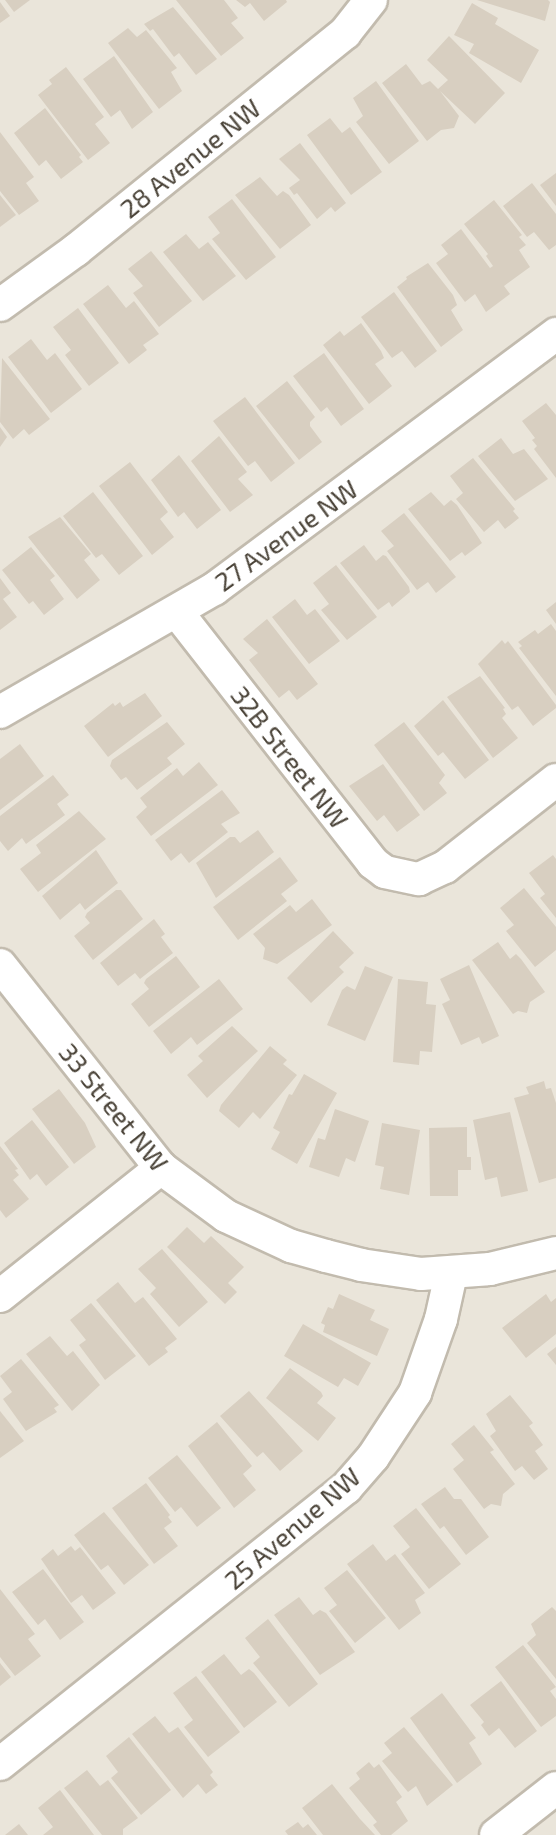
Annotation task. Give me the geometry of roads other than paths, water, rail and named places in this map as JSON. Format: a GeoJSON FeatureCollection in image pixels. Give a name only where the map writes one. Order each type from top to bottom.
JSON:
{"type":"FeatureCollection","features":[{"type":"Feature","properties":{"kind":"street","name":"28 Avenue NW"},"geometry":{"type":"LineString","coordinates":[[0,304],[76,250],[345,33],[371,0]]}},
{"type":"Feature","properties":{"kind":"street","name":"27 Avenue NW"},"geometry":{"type":"LineString","coordinates":[[0,712],[177,612],[249,563],[556,334]]}},
{"type":"Feature","properties":{"kind":"street","name":"32B Street NW"},"geometry":{"type":"LineString","coordinates":[[177,612],[373,863],[402,878],[419,879],[445,867],[556,780]]}},
{"type":"Feature","properties":{"kind":"street","name":"33 Street NW"},"geometry":{"type":"LineString","coordinates":[[0,965],[161,1168],[226,1216],[291,1246],[361,1265],[421,1274],[452,1273]]}},
{"type":"Feature","properties":{"kind":"street"},"geometry":{"type":"LineString","coordinates":[[0,1296],[161,1168]]}},
{"type":"Feature","properties":{"kind":"street"},"geometry":{"type":"LineString","coordinates":[[452,1273],[527,1262],[556,1253]]}},
{"type":"Feature","properties":{"kind":"street","name":"25 Avenue NW"},"geometry":{"type":"LineString","coordinates":[[0,1764],[346,1488],[373,1457],[415,1393],[441,1319],[452,1273]]}},
{"type":"Feature","properties":{"kind":"street"},"geometry":{"type":"LineString","coordinates":[[496,1835],[556,1788]]}}]}
